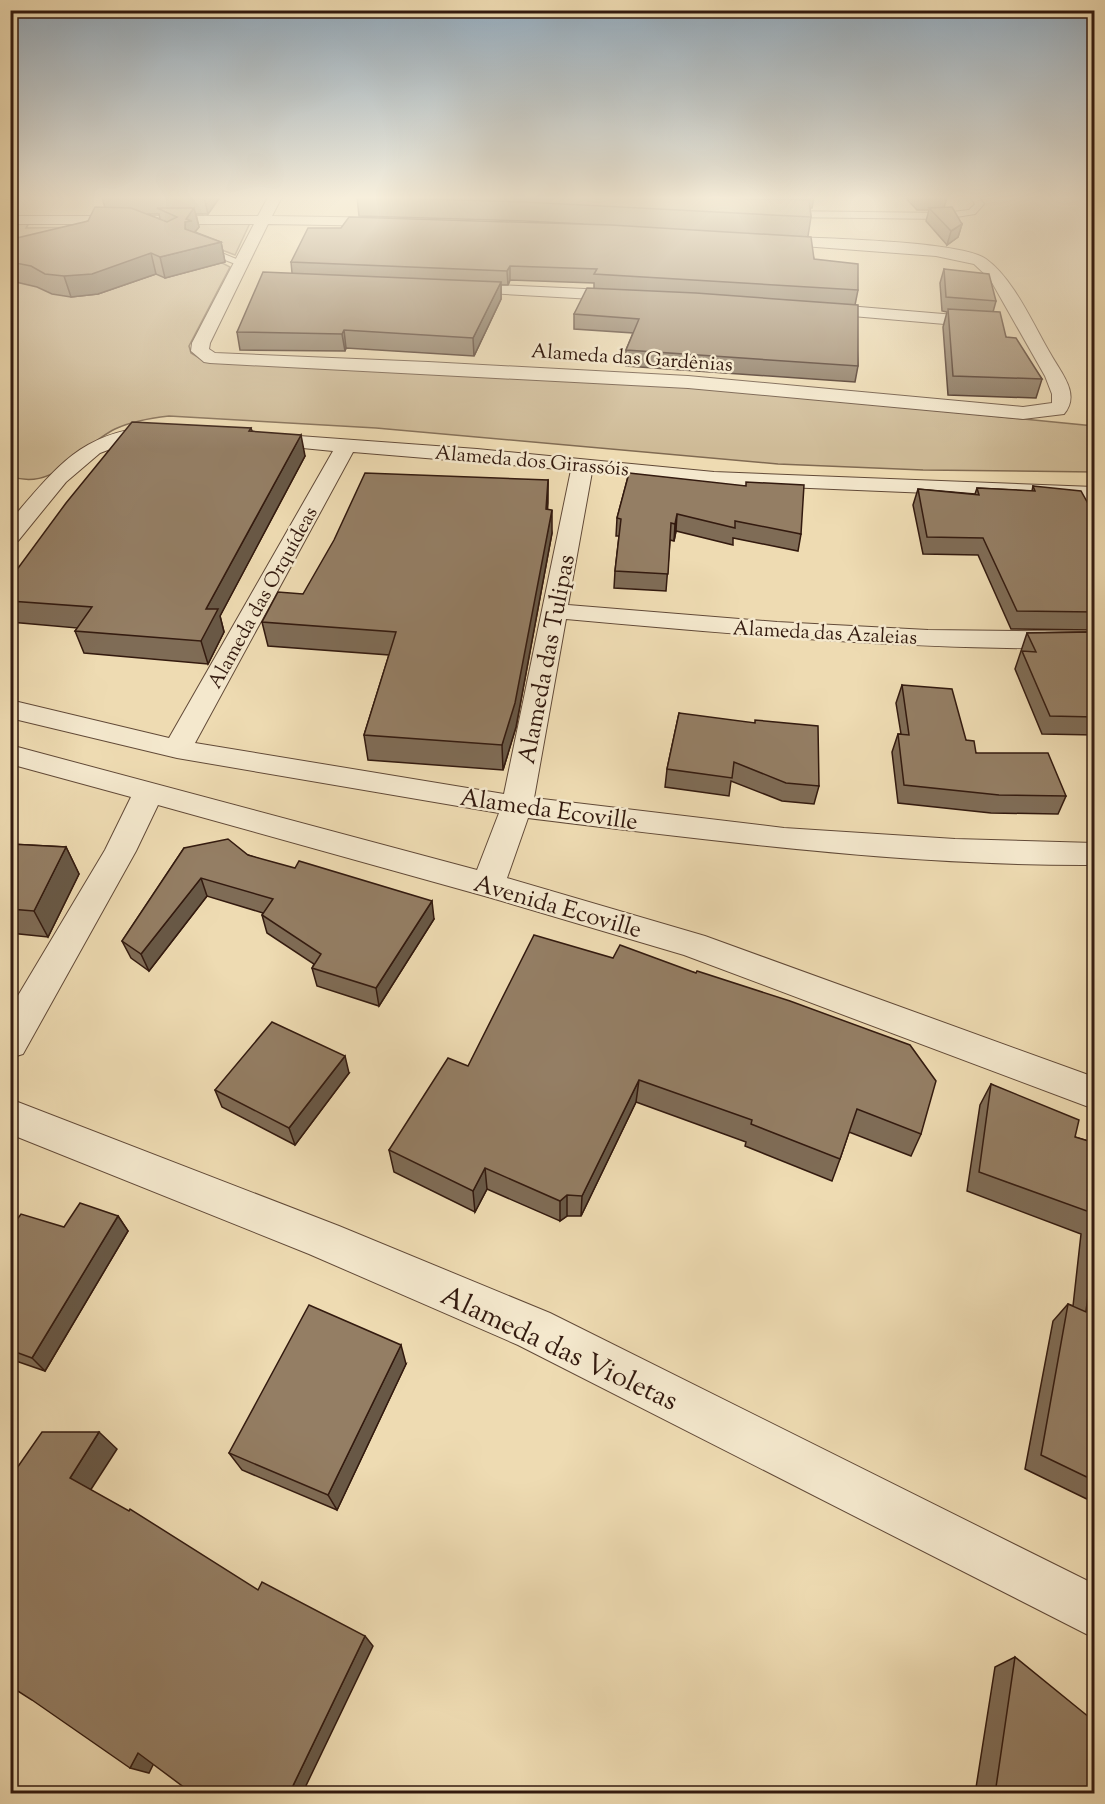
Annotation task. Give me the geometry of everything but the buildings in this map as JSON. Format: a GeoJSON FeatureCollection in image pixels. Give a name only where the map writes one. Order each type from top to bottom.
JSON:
{"type":"FeatureCollection","features":[{"type":"Feature","properties":{"kind":"street","name":"Alameda das Gardênias"},"geometry":{"type":"LineString","coordinates":[[231,281],[201,343],[200,351],[203,355],[226,360],[428,367],[688,382],[1006,412],[1057,410],[1062,404],[1062,394],[1023,325]]}},
{"type":"Feature","properties":{"kind":"street"},"geometry":{"type":"LineString","coordinates":[[999,281],[1023,325]]}},
{"type":"Feature","properties":{"kind":"street"},"geometry":{"type":"LineString","coordinates":[[436,287],[647,297]]}},
{"type":"Feature","properties":{"kind":"street"},"geometry":{"type":"LineString","coordinates":[[793,307],[1023,325]]}},
{"type":"Feature","properties":{"kind":"street"},"geometry":{"type":"LineString","coordinates":[[10,536],[67,470],[94,446],[114,437],[144,431],[191,433]]}},
{"type":"Feature","properties":{"kind":"street","name":"Alameda dos Girassóis"},"geometry":{"type":"LineString","coordinates":[[242,437],[348,444],[714,478],[1092,498]]}},
{"type":"Feature","properties":{"kind":"street","name":"Alameda das Orquídeas"},"geometry":{"type":"LineString","coordinates":[[177,749],[348,444]]}},
{"type":"Feature","properties":{"kind":"street","name":"Alameda das Tulipas"},"geometry":{"type":"LineString","coordinates":[[488,885],[517,806],[583,465]]}},
{"type":"Feature","properties":{"kind":"street"},"geometry":{"type":"LineString","coordinates":[[10,498],[36,506]]}},
{"type":"Feature","properties":{"kind":"street","name":"Alameda das Azaleias"},"geometry":{"type":"LineString","coordinates":[[556,611],[766,629],[928,638],[1095,640]]}},
{"type":"Feature","properties":{"kind":"street","name":"Alameda Ecoville"},"geometry":{"type":"LineString","coordinates":[[10,709],[177,749],[517,806],[784,839],[955,850],[1095,854]]}},
{"type":"Feature","properties":{"kind":"street","name":"Avenida Ecoville"},"geometry":{"type":"LineString","coordinates":[[10,753],[488,885],[693,945],[1095,1093]]}},
{"type":"Feature","properties":{"kind":"street"},"geometry":{"type":"LineString","coordinates":[[10,1043],[120,851],[149,791]]}},
{"type":"Feature","properties":{"kind":"street","name":"Alameda das Violetas"},"geometry":{"type":"LineString","coordinates":[[10,1116],[324,1240],[534,1329],[1095,1612]]}},
{"type":"Feature","properties":{"kind":"shaded area"},"geometry":{"type":"Polygon","coordinates":[[[10,281],[223,281],[189,346],[191,353],[201,359],[624,380],[1094,426],[1094,472],[923,470],[778,464],[376,428],[169,416],[142,420],[115,429],[66,465],[40,478],[26,480],[10,476],[10,281]]]}}]}
